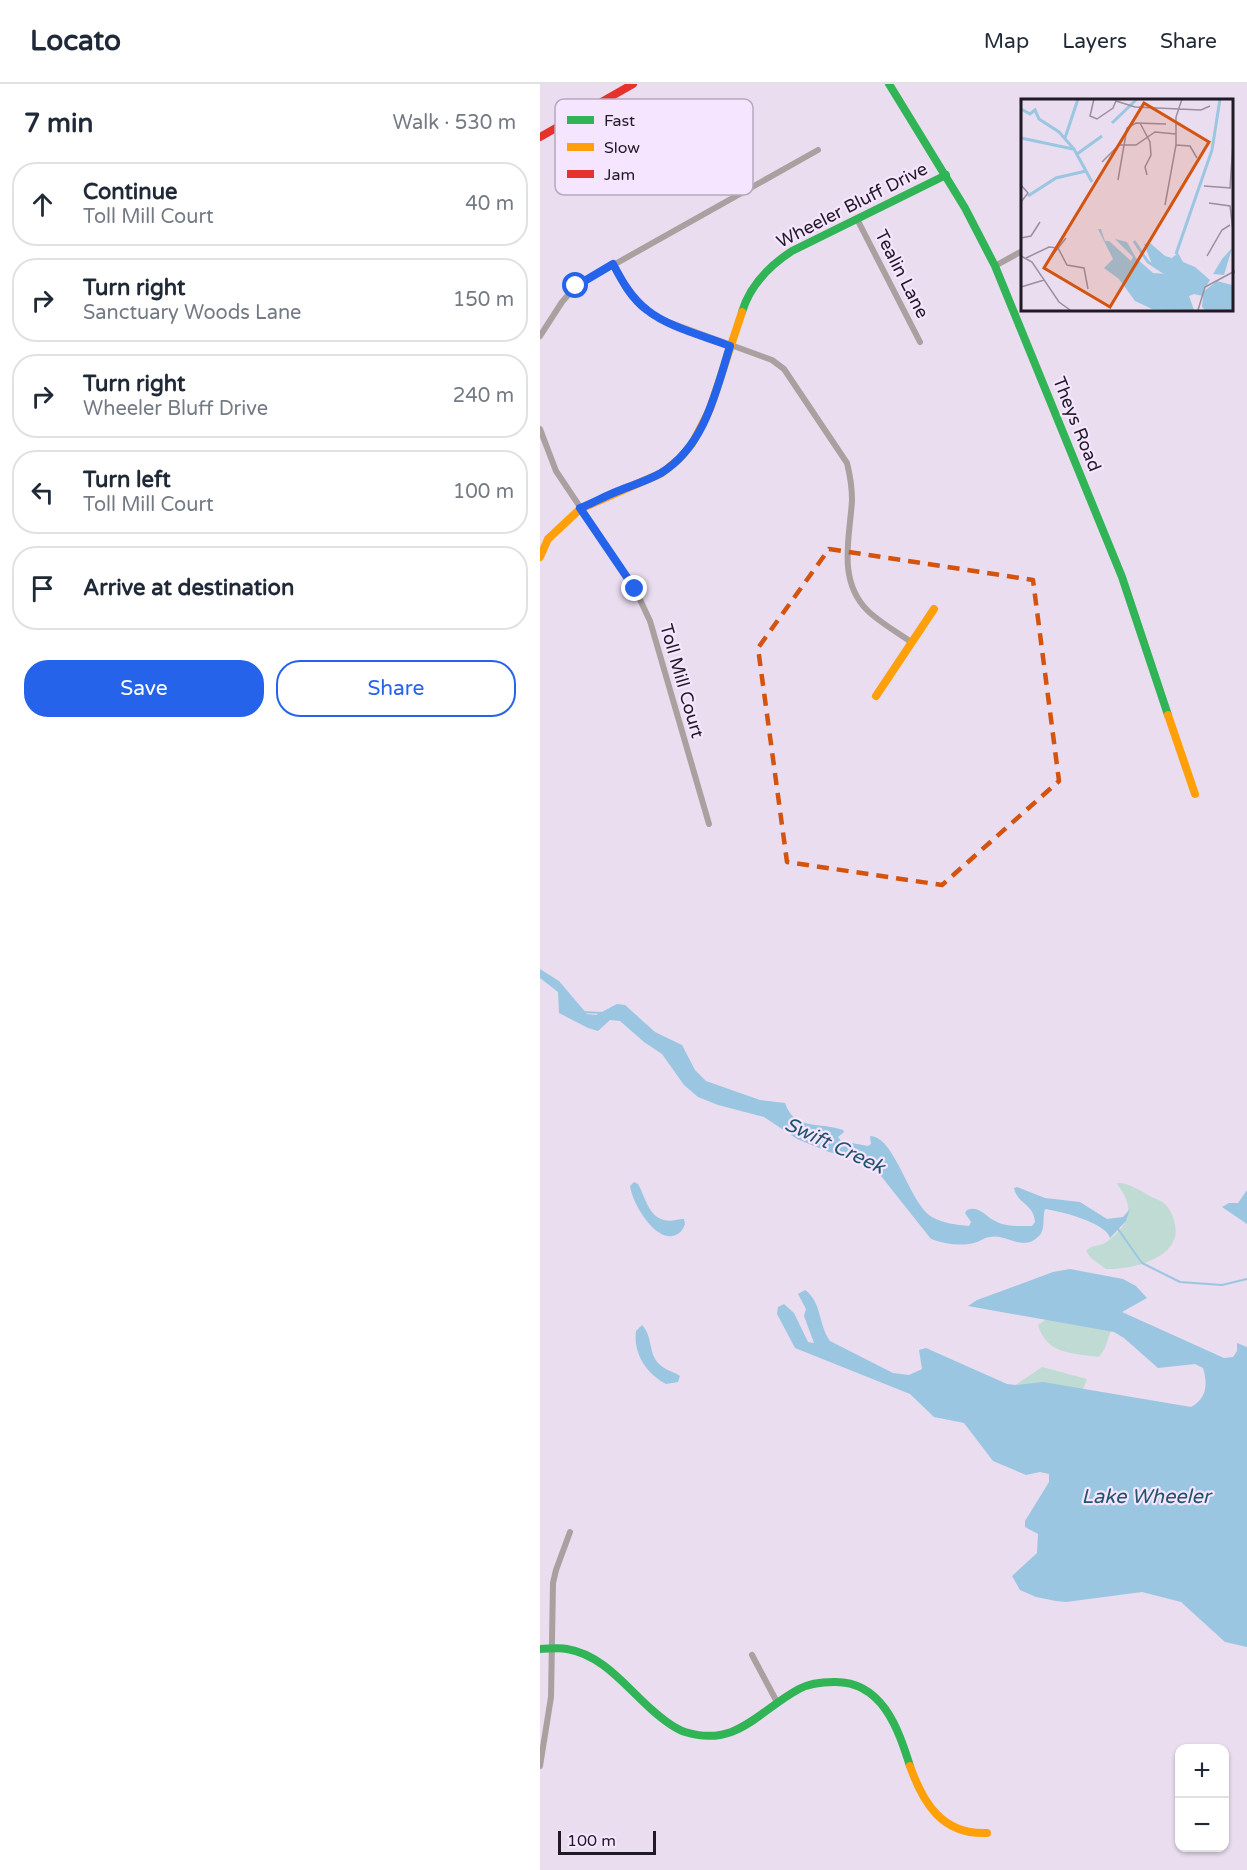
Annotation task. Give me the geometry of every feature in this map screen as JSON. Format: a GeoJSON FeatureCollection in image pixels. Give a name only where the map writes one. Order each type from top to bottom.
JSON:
{"type":"FeatureCollection","features":[{"type":"Feature","properties":{"kind":"street"},"geometry":{"type":"LineString","coordinates":[[607,99],[633,84]]}},
{"type":"Feature","properties":{"kind":"street","name":"Theys Road"},"geometry":{"type":"LineString","coordinates":[[889,84],[946,175],[995,266],[1122,577],[1195,794]]}},
{"type":"Feature","properties":{"kind":"street"},"geometry":{"type":"LineString","coordinates":[[540,137],[555,128]]}},
{"type":"Feature","properties":{"kind":"street"},"geometry":{"type":"LineString","coordinates":[[753,186],[818,150]]}},
{"type":"Feature","properties":{"kind":"street","name":"Wheeler Bluff Drive"},"geometry":{"type":"LineString","coordinates":[[540,557],[549,539],[580,508],[662,472],[680,458],[692,444],[710,409],[746,298],[770,266],[792,251],[946,175]]}},
{"type":"Feature","properties":{"kind":"street"},"geometry":{"type":"LineString","coordinates":[[540,336],[562,302],[576,286],[737,195]]}},
{"type":"Feature","properties":{"kind":"street","name":"Tealin Lane"},"geometry":{"type":"LineString","coordinates":[[857,219],[920,342]]}},
{"type":"Feature","properties":{"kind":"street"},"geometry":{"type":"LineString","coordinates":[[995,266],[1021,252]]}},
{"type":"Feature","properties":{"kind":"street"},"geometry":{"type":"LineString","coordinates":[[613,264],[633,296],[646,310],[660,319],[772,360],[784,369],[847,463],[852,498],[847,563],[848,576],[856,594],[867,610],[911,642]]}},
{"type":"Feature","properties":{"kind":"street","name":"Toll Mill Court"},"geometry":{"type":"LineString","coordinates":[[540,429],[556,471],[635,589],[650,621],[709,824]]}},
{"type":"Feature","properties":{"kind":"street"},"geometry":{"type":"LineString","coordinates":[[876,696],[933,609]]}},
{"type":"Feature","properties":{"kind":"street"},"geometry":{"type":"LineString","coordinates":[[540,1766],[551,1697],[553,1583],[570,1532]]}},
{"type":"Feature","properties":{"kind":"street"},"geometry":{"type":"LineString","coordinates":[[540,1648],[552,1647],[581,1652],[604,1664],[670,1724],[685,1732],[708,1738],[735,1732],[797,1689],[811,1683],[831,1680],[854,1683],[875,1697],[891,1715],[914,1778],[932,1813],[946,1824],[960,1830],[976,1834],[987,1833]]}},
{"type":"Feature","properties":{"kind":"street"},"geometry":{"type":"LineString","coordinates":[[752,1655],[777,1702]]}},
{"type":"Feature","properties":{"kind":"highlighted area"},"geometry":{"type":"Polygon","coordinates":[[[829,549],[1033,580],[1059,781],[942,885],[787,862],[758,648],[829,549]]]}},
{"type":"Feature","properties":{"kind":"green space"},"geometry":{"type":"Polygon","coordinates":[[[1118,1183],[1134,1187],[1165,1204],[1174,1219],[1175,1236],[1171,1246],[1152,1260],[1128,1267],[1106,1269],[1091,1258],[1086,1251],[1108,1241],[1126,1221],[1127,1200],[1118,1183]]]}},
{"type":"Feature","properties":{"kind":"green space"},"geometry":{"type":"Polygon","coordinates":[[[1055,1313],[1112,1327],[1105,1348],[1099,1357],[1062,1351],[1048,1342],[1038,1325],[1055,1313]]]}},
{"type":"Feature","properties":{"kind":"green space"},"geometry":{"type":"Polygon","coordinates":[[[1042,1367],[1087,1379],[1084,1387],[1069,1405],[1014,1386],[1042,1367]]]}},
{"type":"Feature","properties":{"kind":"water"},"geometry":{"type":"Polygon","coordinates":[[[540,969],[559,981],[587,1014],[596,1015],[617,1004],[625,1005],[655,1032],[682,1045],[695,1070],[706,1081],[760,1100],[785,1103],[789,1112],[802,1122],[843,1130],[844,1132],[838,1137],[841,1141],[868,1146],[871,1144],[870,1136],[879,1139],[895,1158],[924,1210],[936,1219],[969,1226],[971,1222],[965,1213],[967,1210],[976,1209],[1001,1224],[1032,1226],[1035,1222],[1034,1216],[1032,1211],[1018,1198],[1014,1188],[1017,1187],[1045,1198],[1080,1202],[1107,1219],[1123,1217],[1130,1209],[1126,1221],[1110,1238],[1101,1227],[1071,1215],[1045,1209],[1041,1233],[1033,1241],[1027,1243],[988,1237],[960,1245],[931,1239],[877,1171],[863,1160],[829,1152],[797,1139],[764,1117],[718,1105],[698,1097],[684,1085],[662,1054],[620,1021],[610,1020],[598,1031],[559,1013],[558,992],[540,978],[540,969]]]}},
{"type":"Feature","properties":{"kind":"water"},"geometry":{"type":"Polygon","coordinates":[[[634,1182],[638,1184],[651,1210],[659,1218],[669,1221],[684,1219],[685,1224],[680,1232],[672,1236],[665,1235],[651,1226],[635,1201],[630,1186],[634,1182]]]}},
{"type":"Feature","properties":{"kind":"water"},"geometry":{"type":"Polygon","coordinates":[[[1247,1190],[1247,1224],[1222,1207],[1229,1203],[1238,1203],[1247,1190]]]}},
{"type":"Feature","properties":{"kind":"water","name":"Lake Wheeler"},"geometry":{"type":"Polygon","coordinates":[[[1070,1269],[1123,1279],[1136,1286],[1147,1298],[1122,1312],[1224,1358],[1233,1357],[1237,1351],[1237,1343],[1247,1347],[1247,1647],[1225,1642],[1181,1602],[1142,1592],[1066,1602],[1036,1597],[1020,1590],[1012,1576],[1037,1553],[1038,1534],[1025,1527],[1025,1521],[1049,1482],[1049,1474],[1040,1472],[1026,1475],[993,1461],[964,1423],[934,1417],[910,1394],[795,1348],[777,1314],[778,1307],[784,1304],[794,1313],[808,1342],[814,1343],[804,1316],[806,1309],[798,1294],[805,1290],[817,1307],[823,1328],[830,1341],[893,1373],[909,1375],[922,1369],[919,1350],[926,1348],[1007,1384],[1043,1382],[1191,1407],[1196,1403],[1205,1390],[1205,1380],[1203,1368],[1195,1364],[1158,1368],[1114,1332],[968,1306],[977,1300],[1053,1272],[1070,1269]]]}},
{"type":"Feature","properties":{"kind":"water"},"geometry":{"type":"Polygon","coordinates":[[[642,1325],[648,1334],[656,1360],[664,1368],[680,1376],[678,1382],[666,1384],[647,1369],[637,1348],[636,1331],[642,1325]]]}},
{"type":"Feature","properties":{"kind":"waterway","name":"Swift Creek"},"geometry":{"type":"LineString","coordinates":[[582,1012],[603,1013]]}},
{"type":"Feature","properties":{"kind":"waterway","name":"Swift Creek"},"geometry":{"type":"LineString","coordinates":[[1115,1228],[1142,1263],[1180,1282],[1222,1285],[1247,1279]]}},
{"type":"Feature","properties":{"kind":"traffic: fast"},"geometry":{"type":"LineString","coordinates":[[889,84],[965,208],[995,266],[1122,577],[1168,715]]}},
{"type":"Feature","properties":{"kind":"traffic: fast"},"geometry":{"type":"LineString","coordinates":[[742,312],[750,293],[761,277],[792,251],[946,175]]}},
{"type":"Feature","properties":{"kind":"traffic: fast"},"geometry":{"type":"LineString","coordinates":[[540,1649],[564,1648],[592,1658],[613,1673],[667,1722],[685,1732],[703,1736],[719,1735],[746,1725],[807,1685],[830,1682],[851,1684],[864,1689],[886,1709],[900,1737],[910,1766]]}},
{"type":"Feature","properties":{"kind":"traffic: slow"},"geometry":{"type":"LineString","coordinates":[[540,557],[548,539],[580,509],[662,473],[692,444],[710,409],[742,312]]}},
{"type":"Feature","properties":{"kind":"traffic: slow"},"geometry":{"type":"LineString","coordinates":[[876,696],[934,609]]}},
{"type":"Feature","properties":{"kind":"traffic: slow"},"geometry":{"type":"LineString","coordinates":[[1168,715],[1195,794]]}},
{"type":"Feature","properties":{"kind":"traffic: slow"},"geometry":{"type":"LineString","coordinates":[[910,1766],[921,1792],[936,1814],[958,1829],[987,1833]]}},
{"type":"Feature","properties":{"kind":"traffic: jam"},"geometry":{"type":"LineString","coordinates":[[607,99],[633,84]]}},
{"type":"Feature","properties":{"kind":"traffic: jam"},"geometry":{"type":"LineString","coordinates":[[540,137],[555,128]]}},
{"type":"Feature","properties":{"kind":"route"},"geometry":{"type":"LineString","coordinates":[[576,286],[613,264],[624,284],[646,310],[660,319],[730,346],[703,426],[680,458],[662,472],[645,481],[580,508],[635,589]]}}]}
